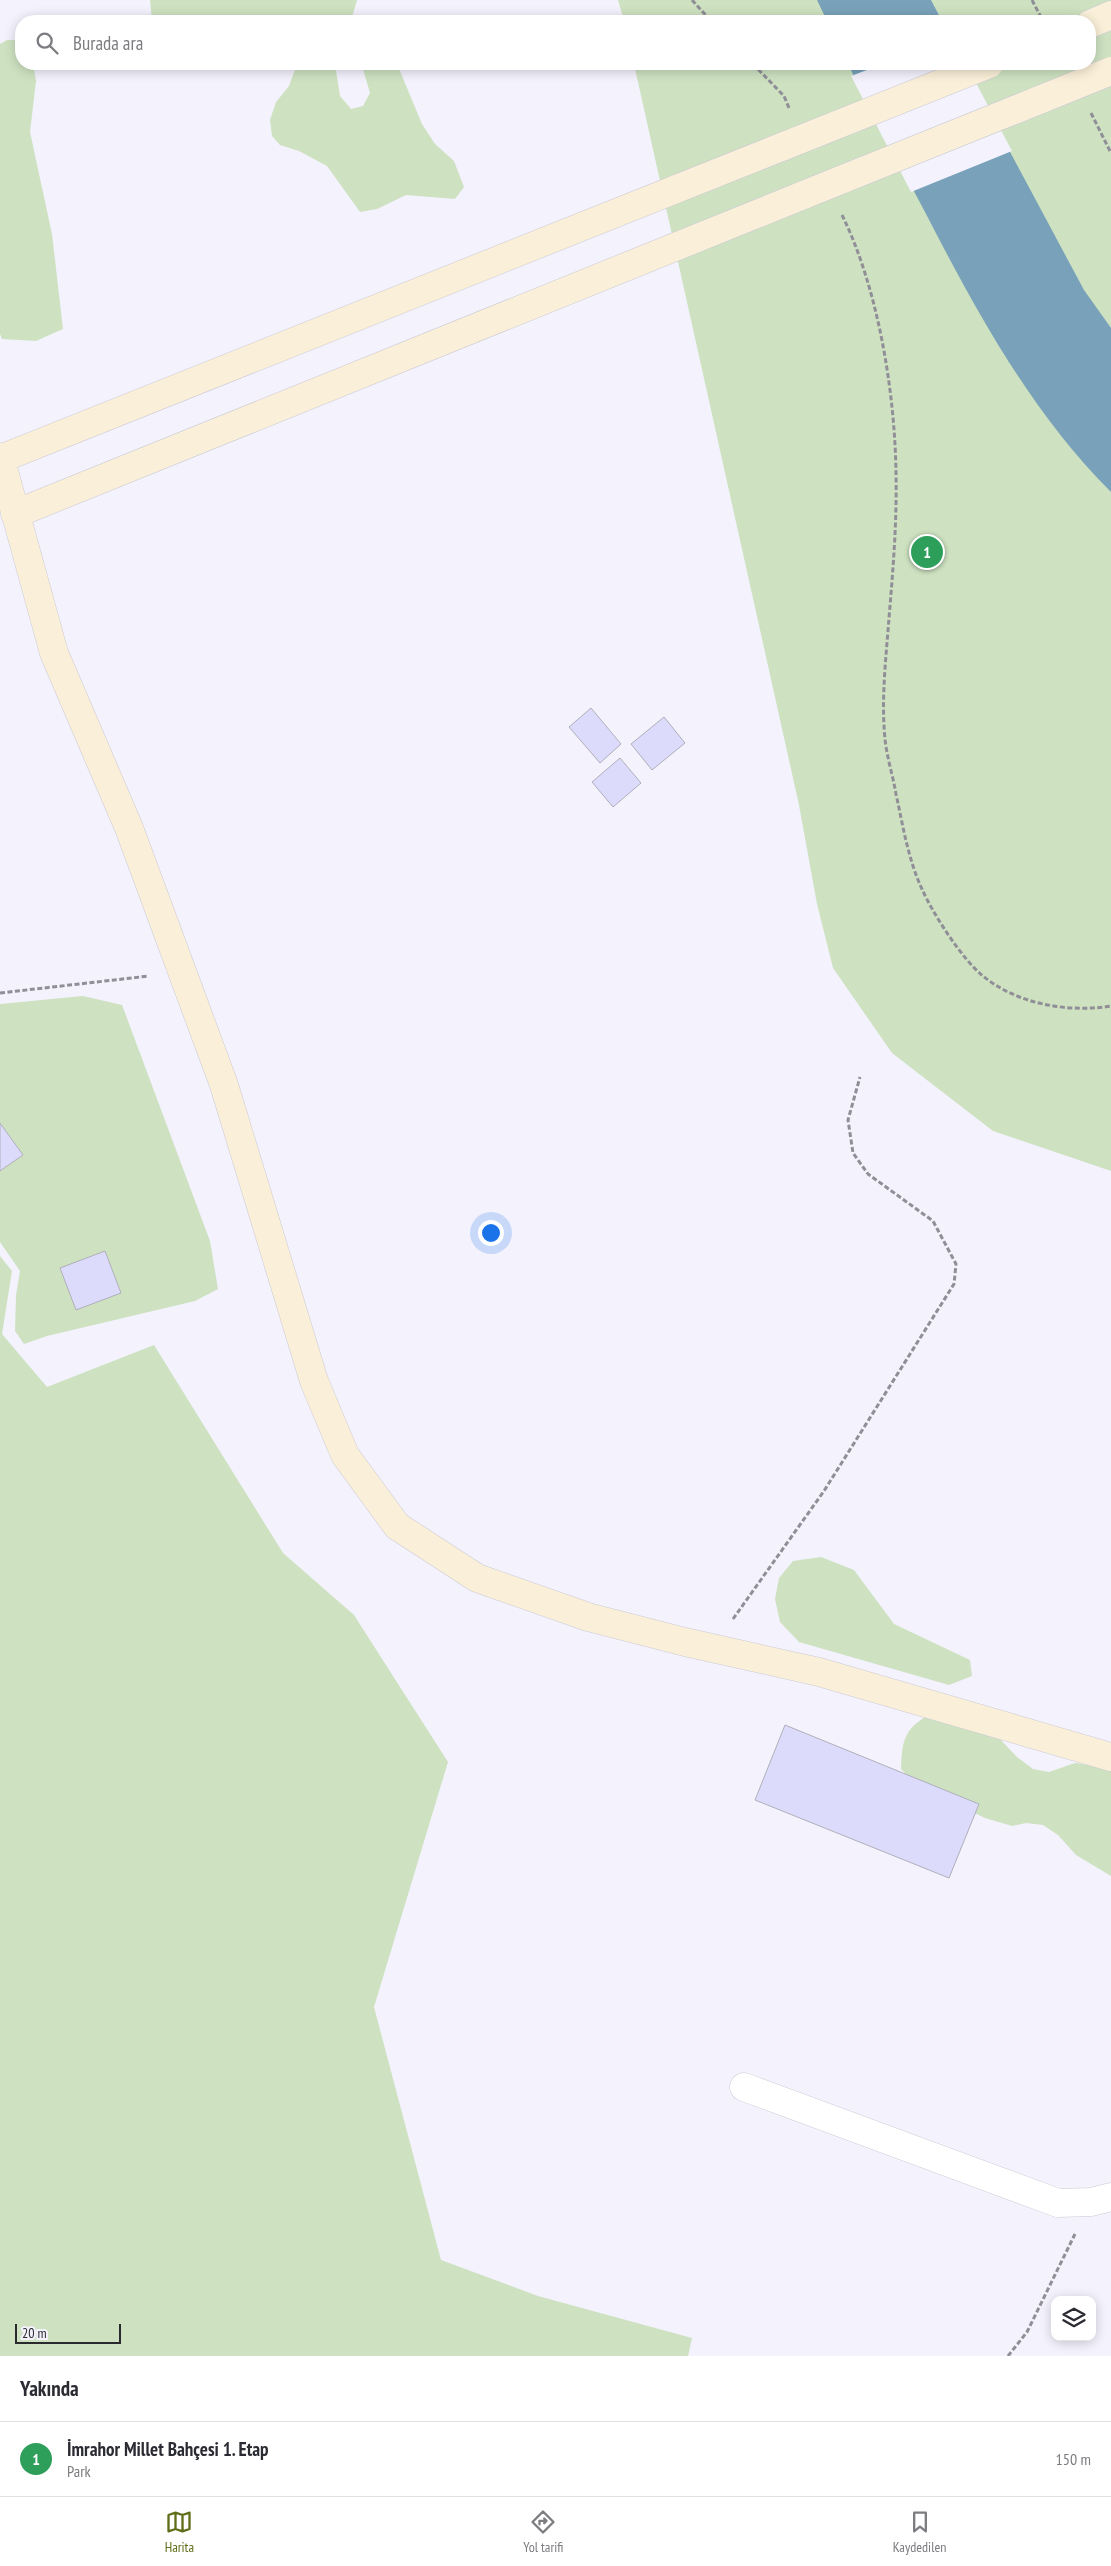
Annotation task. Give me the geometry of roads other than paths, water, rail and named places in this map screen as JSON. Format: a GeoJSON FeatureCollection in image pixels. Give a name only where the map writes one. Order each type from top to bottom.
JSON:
{"type":"FeatureCollection","features":[{"type":"Feature","properties":{"kind":"street"},"geometry":{"type":"LineString","coordinates":[[974,70],[0,458],[54,653],[129,828],[224,1085],[314,1380],[345,1455],[397,1526],[477,1578],[588,1617],[819,1672],[1111,1757]]}},
{"type":"Feature","properties":{"kind":"street"},"geometry":{"type":"LineString","coordinates":[[15,514],[1111,71]]}},
{"type":"Feature","properties":{"kind":"street"},"geometry":{"type":"LineString","coordinates":[[744,2087],[1058,2203],[1101,2200]]}},
{"type":"Feature","properties":{"kind":"water"},"geometry":{"type":"Polygon","coordinates":[[[817,0],[931,0],[939,15],[824,15],[817,0]]]}},
{"type":"Feature","properties":{"kind":"water"},"geometry":{"type":"Polygon","coordinates":[[[851,70],[966,70],[1084,290],[1111,328],[1111,492],[1055,428],[1007,359],[964,286],[851,70]]]}},
{"type":"Feature","properties":{"kind":"place","name":"İmrahor Millet Bahçesi 1. Etap"},"geometry":{"type":"Point","coordinates":[927,552]}}]}
